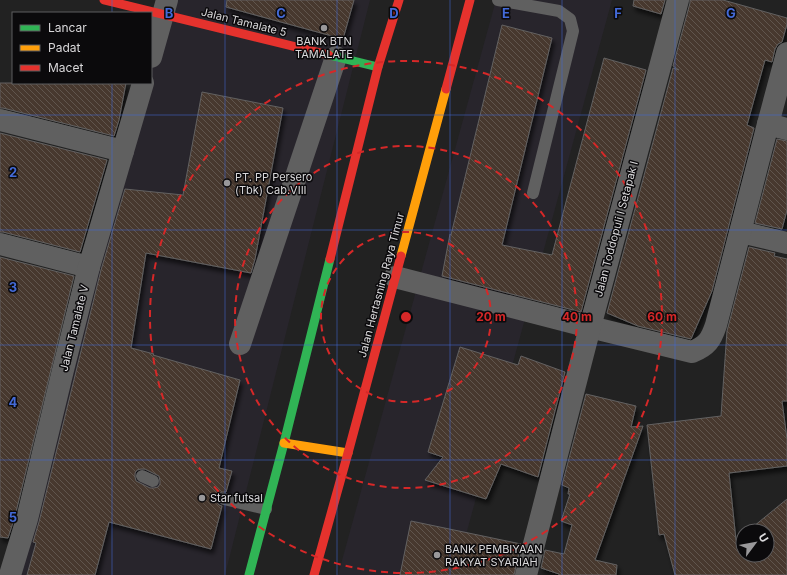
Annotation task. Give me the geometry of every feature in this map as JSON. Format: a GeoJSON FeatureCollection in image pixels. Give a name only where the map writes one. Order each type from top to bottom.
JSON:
{"type":"FeatureCollection","features":[{"type":"Feature","properties":{"kind":"main road","name":"Jalan Tamalate 5"},"geometry":{"type":"LineString","coordinates":[[104,0],[165,7],[336,57],[378,67]]}},
{"type":"Feature","properties":{"kind":"main road"},"geometry":{"type":"LineString","coordinates":[[249,575],[284,443],[378,67],[398,0]]}},
{"type":"Feature","properties":{"kind":"main road","name":"Jalan Hertasning Raya Timur"},"geometry":{"type":"LineString","coordinates":[[314,575],[470,0]]}},
{"type":"Feature","properties":{"kind":"main road"},"geometry":{"type":"LineString","coordinates":[[284,443],[348,454]]}},
{"type":"Feature","properties":{"kind":"street","name":"Jalan Toddopuli I Setapak I"},"geometry":{"type":"LineString","coordinates":[[526,575],[590,327],[678,0]]}},
{"type":"Feature","properties":{"kind":"street"},"geometry":{"type":"LineString","coordinates":[[152,53],[165,7]]}},
{"type":"Feature","properties":{"kind":"street"},"geometry":{"type":"LineString","coordinates":[[395,277],[692,352],[702,347],[707,344],[716,325],[741,232],[778,126],[787,53]]}},
{"type":"Feature","properties":{"kind":"street"},"geometry":{"type":"LineString","coordinates":[[240,344],[336,57]]}},
{"type":"Feature","properties":{"kind":"street","name":"Jalan Tamalate V"},"geometry":{"type":"LineString","coordinates":[[10,575],[27,519],[89,267],[143,84]]}},
{"type":"Feature","properties":{"kind":"street"},"geometry":{"type":"LineString","coordinates":[[0,120],[123,151]]}},
{"type":"Feature","properties":{"kind":"street"},"geometry":{"type":"LineString","coordinates":[[741,232],[787,243]]}},
{"type":"Feature","properties":{"kind":"street"},"geometry":{"type":"LineString","coordinates":[[0,244],[89,267]]}},
{"type":"Feature","properties":{"kind":"lane"},"geometry":{"type":"LineString","coordinates":[[498,0],[559,12],[570,19],[573,31],[534,193]]}},
{"type":"Feature","properties":{"kind":"lane"},"geometry":{"type":"LineString","coordinates":[[224,499],[266,510]]}},
{"type":"Feature","properties":{"kind":"shaded area"},"geometry":{"type":"Polygon","coordinates":[[[164,0],[370,0],[225,575],[12,575],[151,84],[152,84],[152,46],[164,0]]]}},
{"type":"Feature","properties":{"kind":"shaded area"},"geometry":{"type":"Polygon","coordinates":[[[496,0],[612,0],[455,575],[338,575],[496,0]]]}},
{"type":"Feature","properties":{"kind":"building","name":"BANK BTN TAMALATE"},"geometry":{"type":"Polygon","coordinates":[[[227,0],[354,0],[343,39],[226,7],[227,0]]]}},
{"type":"Feature","properties":{"kind":"building"},"geometry":{"type":"Polygon","coordinates":[[[634,0],[665,0],[661,14],[633,6],[634,0]]]}},
{"type":"Feature","properties":{"kind":"building"},"geometry":{"type":"Polygon","coordinates":[[[690,0],[723,0],[787,18],[787,24],[782,42],[778,44],[775,49],[772,62],[765,60],[747,125],[754,128],[712,291],[691,339],[638,326],[607,313],[673,68],[679,70],[673,66],[690,0]]]}},
{"type":"Feature","properties":{"kind":"building"},"geometry":{"type":"Polygon","coordinates":[[[502,25],[552,38],[502,245],[552,255],[604,58],[646,70],[581,312],[442,276],[450,234],[451,235],[502,25]]]}},
{"type":"Feature","properties":{"kind":"building"},"geometry":{"type":"Polygon","coordinates":[[[0,83],[126,84],[119,120],[114,136],[0,108],[0,83]]]}},
{"type":"Feature","properties":{"kind":"building"},"geometry":{"type":"Polygon","coordinates":[[[202,92],[283,108],[255,259],[251,273],[146,253],[131,348],[240,380],[219,468],[232,471],[226,492],[218,494],[217,497],[217,502],[222,506],[211,549],[109,522],[95,575],[27,575],[36,543],[33,542],[101,270],[125,189],[183,195],[202,92]],[[145,469],[137,470],[135,473],[136,481],[150,488],[158,487],[160,484],[159,476],[145,469]]]}},
{"type":"Feature","properties":{"kind":"building"},"geometry":{"type":"Polygon","coordinates":[[[0,133],[107,160],[80,252],[0,232],[0,133]]]}},
{"type":"Feature","properties":{"kind":"building"},"geometry":{"type":"Polygon","coordinates":[[[777,139],[787,141],[787,210],[782,229],[755,223],[777,139]]]}},
{"type":"Feature","properties":{"kind":"building"},"geometry":{"type":"Polygon","coordinates":[[[749,247],[775,253],[774,256],[787,259],[787,401],[782,401],[787,439],[787,466],[729,473],[735,530],[735,563],[775,563],[775,523],[758,523],[787,499],[787,575],[675,575],[664,534],[659,535],[647,425],[721,416],[727,331],[749,247]]]}},
{"type":"Feature","properties":{"kind":"building"},"geometry":{"type":"Polygon","coordinates":[[[0,257],[74,276],[15,516],[8,538],[0,537],[0,257]]]}},
{"type":"Feature","properties":{"kind":"building"},"geometry":{"type":"Polygon","coordinates":[[[460,347],[518,365],[521,356],[565,372],[538,477],[501,464],[486,499],[425,480],[443,457],[428,452],[460,347]]]}},
{"type":"Feature","properties":{"kind":"building"},"geometry":{"type":"Polygon","coordinates":[[[586,394],[636,406],[631,427],[643,426],[595,560],[617,565],[616,575],[559,575],[541,568],[545,550],[564,554],[572,525],[561,521],[570,494],[568,494],[569,488],[562,485],[586,394]]]}},
{"type":"Feature","properties":{"kind":"building","name":"BANK PEMBIYAAN RAKYAT SYARIAH"},"geometry":{"type":"Polygon","coordinates":[[[411,521],[521,544],[514,575],[400,575],[411,521]]]}},
{"type":"Feature","properties":{"kind":"traffic: fast"},"geometry":{"type":"LineString","coordinates":[[329,55],[378,67]]}},
{"type":"Feature","properties":{"kind":"traffic: fast"},"geometry":{"type":"LineString","coordinates":[[249,575],[330,259]]}},
{"type":"Feature","properties":{"kind":"traffic: slow"},"geometry":{"type":"LineString","coordinates":[[401,256],[446,89]]}},
{"type":"Feature","properties":{"kind":"traffic: slow"},"geometry":{"type":"LineString","coordinates":[[284,443],[348,453]]}},
{"type":"Feature","properties":{"kind":"traffic: jam"},"geometry":{"type":"LineString","coordinates":[[104,0],[329,55]]}},
{"type":"Feature","properties":{"kind":"traffic: jam"},"geometry":{"type":"LineString","coordinates":[[330,259],[378,67],[399,0]]}},
{"type":"Feature","properties":{"kind":"traffic: jam"},"geometry":{"type":"LineString","coordinates":[[446,89],[470,0]]}},
{"type":"Feature","properties":{"kind":"traffic: jam"},"geometry":{"type":"LineString","coordinates":[[314,575],[401,256]]}},
{"type":"Feature","properties":{"kind":"place","name":"BANK BTN TAMALATE"},"geometry":{"type":"Point","coordinates":[324,28]}},
{"type":"Feature","properties":{"kind":"place","name":"PT. PP Persero (Tbk) Cab.VIII"},"geometry":{"type":"Point","coordinates":[227,183]}},
{"type":"Feature","properties":{"kind":"place","name":"Star futsal"},"geometry":{"type":"Point","coordinates":[202,498]}},
{"type":"Feature","properties":{"kind":"place","name":"BANK PEMBIYAAN RAKYAT SYARIAH"},"geometry":{"type":"Point","coordinates":[437,555]}}]}
